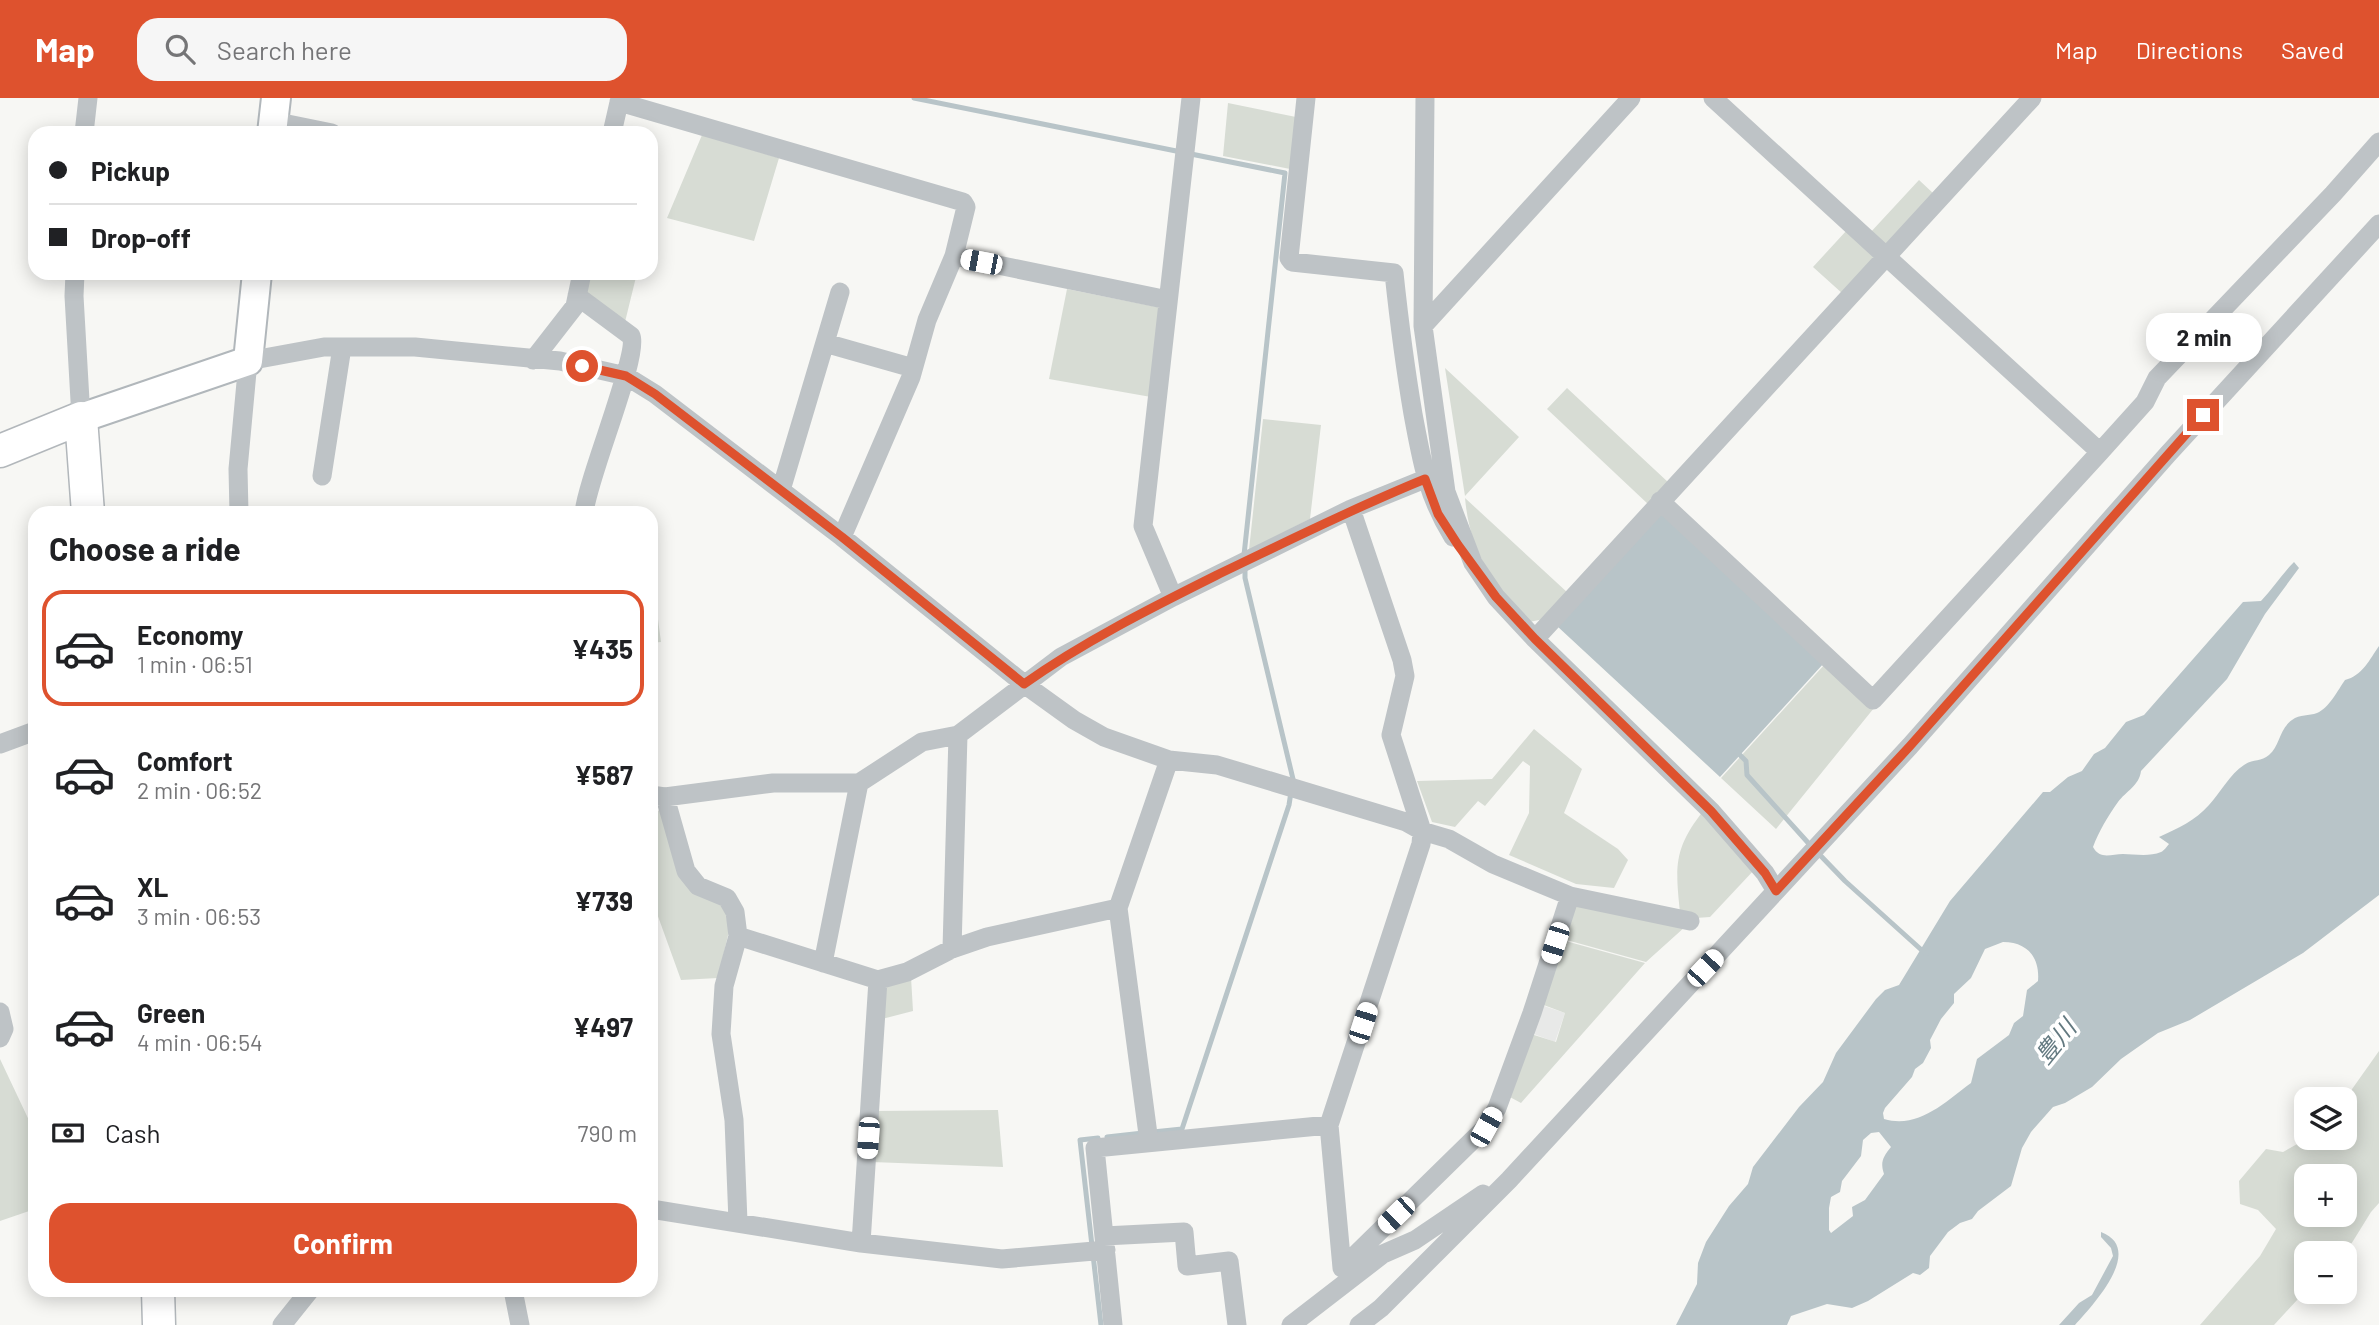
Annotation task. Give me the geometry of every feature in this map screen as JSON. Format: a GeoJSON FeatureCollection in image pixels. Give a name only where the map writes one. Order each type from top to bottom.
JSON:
{"type":"FeatureCollection","features":[{"type":"Feature","properties":{"kind":"main road"},"geometry":{"type":"LineString","coordinates":[[0,451],[80,418],[87,506]]}},
{"type":"Feature","properties":{"kind":"main road"},"geometry":{"type":"LineString","coordinates":[[158,1297],[159,1325]]}},
{"type":"Feature","properties":{"kind":"street"},"geometry":{"type":"LineString","coordinates":[[85,126],[88,98]]}},
{"type":"Feature","properties":{"kind":"street"},"geometry":{"type":"LineString","coordinates":[[1173,597],[1143,526],[1191,98]]}},
{"type":"Feature","properties":{"kind":"street"},"geometry":{"type":"LineString","coordinates":[[1306,98],[1289,258],[1292,262],[1394,273],[1405,366],[1425,479],[1438,514],[1496,597],[1535,639],[1711,811],[1765,873],[1776,891]]}},
{"type":"Feature","properties":{"kind":"street"},"geometry":{"type":"LineString","coordinates":[[1425,98],[1423,326],[1446,492],[1472,563]]}},
{"type":"Feature","properties":{"kind":"street"},"geometry":{"type":"LineString","coordinates":[[1423,326],[1630,98]]}},
{"type":"Feature","properties":{"kind":"street"},"geometry":{"type":"LineString","coordinates":[[1713,98],[2100,452]]}},
{"type":"Feature","properties":{"kind":"street"},"geometry":{"type":"LineString","coordinates":[[1535,639],[2032,98]]}},
{"type":"Feature","properties":{"kind":"street"},"geometry":{"type":"LineString","coordinates":[[613,126],[619,100],[963,202],[966,207],[954,256],[927,320],[913,368],[842,537]]}},
{"type":"Feature","properties":{"kind":"street"},"geometry":{"type":"LineString","coordinates":[[273,117],[306,126]]}},
{"type":"Feature","properties":{"kind":"street"},"geometry":{"type":"LineString","coordinates":[[1660,501],[1873,700],[2145,402],[2157,378],[2333,194],[2379,142]]}},
{"type":"Feature","properties":{"kind":"street"},"geometry":{"type":"LineString","coordinates":[[1360,1325],[1381,1308],[1509,1180],[1910,746],[2168,454],[2379,224]]}},
{"type":"Feature","properties":{"kind":"street"},"geometry":{"type":"LineString","coordinates":[[954,256],[1168,300]]}},
{"type":"Feature","properties":{"kind":"street"},"geometry":{"type":"LineString","coordinates":[[75,280],[80,418],[248,361],[324,347],[415,347],[561,361],[626,376],[655,394],[842,537],[1024,684],[1074,720],[1104,737],[1169,760],[1217,765],[1406,822],[1422,831],[1449,839],[1493,864],[1570,896],[1690,921]]}},
{"type":"Feature","properties":{"kind":"street"},"geometry":{"type":"LineString","coordinates":[[239,506],[239,469],[256,280]]}},
{"type":"Feature","properties":{"kind":"street"},"geometry":{"type":"LineString","coordinates":[[533,360],[575,306],[580,280]]}},
{"type":"Feature","properties":{"kind":"street"},"geometry":{"type":"LineString","coordinates":[[781,490],[840,292]]}},
{"type":"Feature","properties":{"kind":"street"},"geometry":{"type":"LineString","coordinates":[[577,296],[631,336],[634,342],[586,506]]}},
{"type":"Feature","properties":{"kind":"street"},"geometry":{"type":"LineString","coordinates":[[825,343],[913,368]]}},
{"type":"Feature","properties":{"kind":"street"},"geometry":{"type":"LineString","coordinates":[[322,476],[342,347]]}},
{"type":"Feature","properties":{"kind":"street"},"geometry":{"type":"LineString","coordinates":[[738,1222],[734,1120],[722,1034],[724,986],[738,936],[735,912],[727,898],[718,892],[698,886],[686,871],[658,796],[773,783],[859,783],[922,742],[958,735],[1061,657],[1173,597],[1352,509],[1425,479]]}},
{"type":"Feature","properties":{"kind":"street"},"geometry":{"type":"LineString","coordinates":[[1352,509],[1402,660],[1405,676],[1391,735],[1422,831],[1421,844],[1329,1125],[1342,1268],[1486,1127],[1497,1108],[1532,1013],[1570,896]]}},
{"type":"Feature","properties":{"kind":"street"},"geometry":{"type":"LineString","coordinates":[[0,744],[28,734]]}},
{"type":"Feature","properties":{"kind":"street"},"geometry":{"type":"LineString","coordinates":[[952,949],[956,898],[958,735]]}},
{"type":"Feature","properties":{"kind":"street"},"geometry":{"type":"LineString","coordinates":[[1149,1142],[1118,908],[1169,760]]}},
{"type":"Feature","properties":{"kind":"street"},"geometry":{"type":"LineString","coordinates":[[823,963],[859,783]]}},
{"type":"Feature","properties":{"kind":"street"},"geometry":{"type":"LineString","coordinates":[[738,936],[878,980],[907,972],[952,949],[987,937],[1118,908]]}},
{"type":"Feature","properties":{"kind":"street"},"geometry":{"type":"LineString","coordinates":[[861,1243],[878,980]]}},
{"type":"Feature","properties":{"kind":"street"},"geometry":{"type":"LineString","coordinates":[[0,1012],[4,1029],[0,1038]]}},
{"type":"Feature","properties":{"kind":"street"},"geometry":{"type":"LineString","coordinates":[[1114,1325],[1095,1148],[1329,1125]]}},
{"type":"Feature","properties":{"kind":"street"},"geometry":{"type":"LineString","coordinates":[[1291,1325],[1382,1254],[1415,1240],[1488,1190],[1509,1180]]}},
{"type":"Feature","properties":{"kind":"street"},"geometry":{"type":"LineString","coordinates":[[658,1210],[861,1243],[1002,1259],[1184,1232],[1187,1266],[1229,1261],[1237,1325]]}},
{"type":"Feature","properties":{"kind":"street"},"geometry":{"type":"LineString","coordinates":[[282,1325],[304,1297]]}},
{"type":"Feature","properties":{"kind":"street"},"geometry":{"type":"LineString","coordinates":[[514,1297],[520,1325]]}},
{"type":"Feature","properties":{"kind":"shaded area"},"geometry":{"type":"Polygon","coordinates":[[[1228,103],[1296,117],[1290,169],[1223,156],[1228,103]]]}},
{"type":"Feature","properties":{"kind":"shaded area"},"geometry":{"type":"Polygon","coordinates":[[[702,135],[779,158],[754,241],[667,218],[702,135]]]}},
{"type":"Feature","properties":{"kind":"shaded area"},"geometry":{"type":"Polygon","coordinates":[[[1919,180],[1934,194],[1885,248],[1869,234],[1919,180]]]}},
{"type":"Feature","properties":{"kind":"shaded area"},"geometry":{"type":"Polygon","coordinates":[[[1847,230],[1877,257],[1843,294],[1813,267],[1847,230]]]}},
{"type":"Feature","properties":{"kind":"shaded area"},"geometry":{"type":"Polygon","coordinates":[[[588,280],[635,280],[624,326],[584,297],[588,280]]]}},
{"type":"Feature","properties":{"kind":"shaded area"},"geometry":{"type":"Polygon","coordinates":[[[1067,289],[1162,308],[1151,397],[1049,379],[1067,289]]]}},
{"type":"Feature","properties":{"kind":"shaded area"},"geometry":{"type":"Polygon","coordinates":[[[1445,368],[1519,437],[1465,496],[1445,368]]]}},
{"type":"Feature","properties":{"kind":"shaded area"},"geometry":{"type":"Polygon","coordinates":[[[1567,388],[1669,483],[1649,505],[1547,409],[1567,388]]]}},
{"type":"Feature","properties":{"kind":"shaded area"},"geometry":{"type":"Polygon","coordinates":[[[1263,419],[1321,425],[1310,519],[1249,550],[1263,419]]]}},
{"type":"Feature","properties":{"kind":"shaded area"},"geometry":{"type":"Polygon","coordinates":[[[1465,498],[1568,593],[1544,619],[1529,622],[1494,581],[1472,535],[1465,498]]]}},
{"type":"Feature","properties":{"kind":"shaded area"},"geometry":{"type":"Polygon","coordinates":[[[658,619],[661,642],[658,642],[658,619]]]}},
{"type":"Feature","properties":{"kind":"shaded area"},"geometry":{"type":"Polygon","coordinates":[[[1825,664],[1874,708],[1776,829],[1721,778],[1825,664]]]}},
{"type":"Feature","properties":{"kind":"shaded area"},"geometry":{"type":"Polygon","coordinates":[[[1534,729],[1582,769],[1564,813],[1618,849],[1628,860],[1614,888],[1576,884],[1509,855],[1529,813],[1530,766],[1523,761],[1485,806],[1478,801],[1455,827],[1432,822],[1417,781],[1492,779],[1534,729]]]}},
{"type":"Feature","properties":{"kind":"shaded area"},"geometry":{"type":"Polygon","coordinates":[[[663,808],[679,864],[725,909],[729,931],[718,978],[681,980],[658,916],[658,811],[663,808]]]}},
{"type":"Feature","properties":{"kind":"shaded area"},"geometry":{"type":"Polygon","coordinates":[[[1704,810],[1755,869],[1710,917],[1696,918],[1680,912],[1677,869],[1687,835],[1704,810]]]}},
{"type":"Feature","properties":{"kind":"shaded area"},"geometry":{"type":"Polygon","coordinates":[[[1574,902],[1686,926],[1646,962],[1563,939],[1574,902]]]}},
{"type":"Feature","properties":{"kind":"shaded area"},"geometry":{"type":"Polygon","coordinates":[[[1562,940],[1645,963],[1521,1103],[1508,1096],[1531,1034],[1556,1042],[1565,1013],[1541,1004],[1562,940]]]}},
{"type":"Feature","properties":{"kind":"shaded area"},"geometry":{"type":"Polygon","coordinates":[[[911,977],[913,1011],[882,1019],[883,984],[911,977]]]}},
{"type":"Feature","properties":{"kind":"shaded area"},"geometry":{"type":"Polygon","coordinates":[[[1541,1005],[1565,1013],[1555,1042],[1531,1033],[1541,1005]]]}},
{"type":"Feature","properties":{"kind":"shaded area"},"geometry":{"type":"Polygon","coordinates":[[[2379,1051],[2379,1203],[2353,1241],[2294,1241],[2294,1303],[2274,1325],[2200,1325],[2260,1256],[2276,1229],[2258,1210],[2240,1204],[2239,1181],[2266,1149],[2283,1152],[2294,1146],[2294,1150],[2357,1150],[2357,1087],[2354,1087],[2379,1051]]]}},
{"type":"Feature","properties":{"kind":"shaded area"},"geometry":{"type":"Polygon","coordinates":[[[0,1059],[28,1118],[28,1211],[0,1221],[0,1059]]]}},
{"type":"Feature","properties":{"kind":"shaded area"},"geometry":{"type":"Polygon","coordinates":[[[998,1110],[1003,1167],[872,1162],[874,1111],[998,1110]]]}},
{"type":"Feature","properties":{"kind":"water"},"geometry":{"type":"Polygon","coordinates":[[[1662,513],[1824,663],[1720,777],[1557,626],[1662,513]]]}},
{"type":"Feature","properties":{"kind":"water","name":"豊川"},"geometry":{"type":"Polygon","coordinates":[[[2294,562],[2299,568],[2265,614],[2227,679],[2141,771],[2135,785],[2121,798],[2111,813],[2093,847],[2099,854],[2106,855],[2147,855],[2162,851],[2169,844],[2159,837],[2198,815],[2244,765],[2269,755],[2284,728],[2292,720],[2317,713],[2325,707],[2345,680],[2361,671],[2379,646],[2379,895],[2303,953],[2190,1020],[2158,1033],[2121,1059],[2092,1087],[2053,1107],[2031,1132],[2022,1148],[2011,1186],[1978,1211],[1972,1219],[1960,1223],[1948,1232],[1930,1256],[1929,1268],[1920,1275],[1913,1273],[1852,1308],[1827,1304],[1791,1316],[1787,1325],[1676,1325],[1697,1284],[1698,1263],[1706,1242],[1729,1206],[1748,1184],[1753,1167],[1799,1107],[1823,1082],[1836,1053],[1876,999],[1885,990],[1899,985],[1950,901],[2043,792],[2050,792],[2068,777],[2082,771],[2094,754],[2105,748],[2126,722],[2144,715],[2243,602],[2261,601],[2294,562]],[[2003,942],[1985,949],[1971,978],[1954,994],[1954,1003],[1941,1019],[1930,1040],[1931,1048],[1923,1063],[1915,1069],[1912,1077],[1885,1108],[1884,1119],[1897,1121],[1920,1117],[1951,1098],[1971,1083],[1977,1059],[2009,1035],[2014,1023],[2023,1016],[2027,990],[2038,981],[2037,965],[2025,948],[2003,942]],[[1879,1132],[1871,1133],[1863,1140],[1861,1156],[1842,1181],[1840,1192],[1831,1197],[1831,1233],[1853,1216],[1852,1207],[1865,1200],[1884,1174],[1883,1160],[1891,1147],[1879,1132]]]}},
{"type":"Feature","properties":{"kind":"water"},"geometry":{"type":"Polygon","coordinates":[[[2101,1232],[2114,1240],[2118,1251],[2117,1264],[2111,1278],[2103,1292],[2075,1325],[2059,1325],[2079,1303],[2092,1295],[2113,1256],[2111,1248],[2101,1237],[2101,1232]]]}},
{"type":"Feature","properties":{"kind":"waterway"},"geometry":{"type":"LineString","coordinates":[[914,98],[1285,173],[1244,555]]}},
{"type":"Feature","properties":{"kind":"waterway"},"geometry":{"type":"LineString","coordinates":[[1153,1132],[1182,1129],[1289,805],[1293,779],[1245,578],[1245,565]]}},
{"type":"Feature","properties":{"kind":"waterway"},"geometry":{"type":"LineString","coordinates":[[1737,752],[1746,761],[1747,775],[1811,846]]}},
{"type":"Feature","properties":{"kind":"waterway"},"geometry":{"type":"LineString","coordinates":[[1818,853],[1926,954]]}},
{"type":"Feature","properties":{"kind":"waterway"},"geometry":{"type":"LineString","coordinates":[[1107,1137],[1143,1133]]}},
{"type":"Feature","properties":{"kind":"waterway"},"geometry":{"type":"LineString","coordinates":[[1098,1138],[1080,1140],[1101,1325]]}},
{"type":"Feature","properties":{"kind":"route"},"geometry":{"type":"LineString","coordinates":[[582,366],[626,376],[655,394],[842,537],[1024,684],[1061,657],[1173,597],[1352,509],[1425,479],[1438,514],[1496,597],[1535,639],[1711,811],[1765,873],[1776,891],[1910,746],[2203,415]]}}]}
